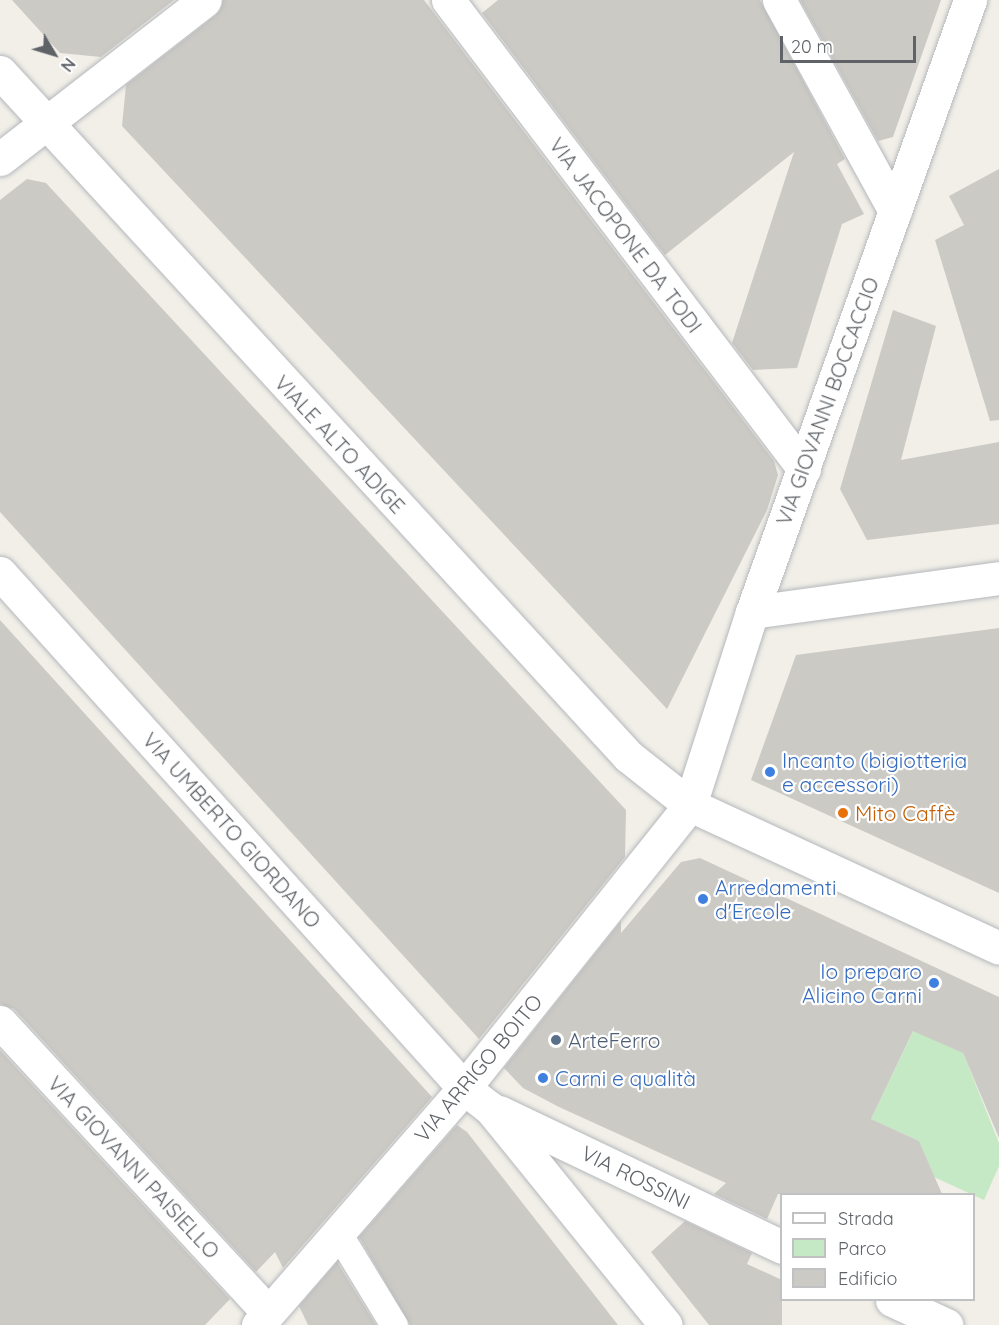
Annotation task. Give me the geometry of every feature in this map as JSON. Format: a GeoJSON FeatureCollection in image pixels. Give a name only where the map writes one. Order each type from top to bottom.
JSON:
{"type":"FeatureCollection","features":[{"type":"Feature","properties":{"kind":"street"},"geometry":{"type":"LineString","coordinates":[[0,159],[205,0]]}},
{"type":"Feature","properties":{"kind":"street","name":"VIA JACOPONE DA TODI"},"geometry":{"type":"LineString","coordinates":[[448,0],[804,469]]}},
{"type":"Feature","properties":{"kind":"street"},"geometry":{"type":"LineString","coordinates":[[779,0],[895,211]]}},
{"type":"Feature","properties":{"kind":"street","name":"VIA GIOVANNI BOCCACCIO"},"geometry":{"type":"LineString","coordinates":[[690,805],[752,612],[970,0]]}},
{"type":"Feature","properties":{"kind":"street","name":"VIALE ALTO ADIGE"},"geometry":{"type":"LineString","coordinates":[[0,72],[45,124],[628,756],[690,805],[999,948]]}},
{"type":"Feature","properties":{"kind":"street","name":"VIA UMBERTO GIORDANO"},"geometry":{"type":"LineString","coordinates":[[0,573],[464,1088],[490,1108]]}},
{"type":"Feature","properties":{"kind":"street"},"geometry":{"type":"LineString","coordinates":[[752,612],[999,578]]}},
{"type":"Feature","properties":{"kind":"street","name":"VIA ARRIGO BOITO"},"geometry":{"type":"LineString","coordinates":[[263,1318],[464,1088],[690,805]]}},
{"type":"Feature","properties":{"kind":"street","name":"VIA GIOVANNI PAISIELLO"},"geometry":{"type":"LineString","coordinates":[[0,1022],[263,1318]]}},
{"type":"Feature","properties":{"kind":"street"},"geometry":{"type":"LineString","coordinates":[[490,1108],[666,1325]]}},
{"type":"Feature","properties":{"kind":"street","name":"VIA ROSSINI"},"geometry":{"type":"LineString","coordinates":[[490,1108],[780,1246]]}},
{"type":"Feature","properties":{"kind":"street"},"geometry":{"type":"LineString","coordinates":[[896,1301],[946,1325]]}},
{"type":"Feature","properties":{"kind":"lane"},"geometry":{"type":"LineString","coordinates":[[338,1233],[394,1325]]}},
{"type":"Feature","properties":{"kind":"green space"},"geometry":{"type":"Polygon","coordinates":[[[920,1017],[963,1053],[999,1143],[999,1166],[984,1200],[975,1196],[975,1193],[969,1193],[934,1177],[919,1141],[871,1119],[920,1017]]]}},
{"type":"Feature","properties":{"kind":"building"},"geometry":{"type":"Polygon","coordinates":[[[12,0],[174,0],[101,57],[60,53],[12,0]]]}},
{"type":"Feature","properties":{"kind":"building"},"geometry":{"type":"Polygon","coordinates":[[[223,0],[424,0],[774,461],[778,475],[767,510],[667,709],[122,126],[126,85],[216,15],[223,0]]]}},
{"type":"Feature","properties":{"kind":"building"},"geometry":{"type":"Polygon","coordinates":[[[498,0],[760,0],[845,159],[837,164],[864,214],[842,224],[797,368],[753,370],[732,343],[794,152],[665,255],[482,13],[498,0]]]}},
{"type":"Feature","properties":{"kind":"building"},"geometry":{"type":"Polygon","coordinates":[[[800,0],[941,0],[893,137],[878,141],[800,0]]]}},
{"type":"Feature","properties":{"kind":"building"},"geometry":{"type":"Polygon","coordinates":[[[999,169],[999,420],[990,421],[935,240],[964,225],[949,196],[999,169]]]}},
{"type":"Feature","properties":{"kind":"building"},"geometry":{"type":"Polygon","coordinates":[[[27,179],[46,183],[626,810],[625,857],[479,1039],[0,512],[0,200],[27,179]]]}},
{"type":"Feature","properties":{"kind":"building"},"geometry":{"type":"Polygon","coordinates":[[[893,310],[936,326],[901,460],[999,442],[999,524],[867,540],[840,489],[893,310]]]}},
{"type":"Feature","properties":{"kind":"building"},"geometry":{"type":"Polygon","coordinates":[[[0,620],[432,1097],[283,1268],[275,1252],[256,1272],[14,1009],[0,1004],[0,620]]]}},
{"type":"Feature","properties":{"kind":"building"},"geometry":{"type":"Polygon","coordinates":[[[999,628],[999,893],[751,780],[796,655],[999,628]]]}},
{"type":"Feature","properties":{"kind":"building"},"geometry":{"type":"Polygon","coordinates":[[[700,858],[999,997],[999,1138],[963,1053],[913,1031],[871,1119],[919,1141],[942,1193],[780,1193],[767,1219],[714,1194],[726,1183],[559,1107],[523,1088],[504,1068],[621,921],[621,933],[681,862],[700,858]]]}},
{"type":"Feature","properties":{"kind":"building"},"geometry":{"type":"Polygon","coordinates":[[[0,1050],[230,1299],[205,1325],[0,1325],[0,1050]]]}},
{"type":"Feature","properties":{"kind":"building"},"geometry":{"type":"Polygon","coordinates":[[[457,1125],[467,1132],[618,1325],[410,1325],[359,1237],[457,1125]]]}},
{"type":"Feature","properties":{"kind":"building"},"geometry":{"type":"Polygon","coordinates":[[[685,1221],[752,1253],[747,1264],[780,1279],[782,1325],[709,1325],[651,1252],[685,1221]]]}},
{"type":"Feature","properties":{"kind":"building"},"geometry":{"type":"Polygon","coordinates":[[[337,1262],[376,1325],[308,1325],[299,1306],[337,1262]]]}},
{"type":"Feature","properties":{"kind":"place","name":"Incanto (bigiotteria e accessori)"},"geometry":{"type":"Point","coordinates":[770,772]}},
{"type":"Feature","properties":{"kind":"place","name":"Mito Caffè"},"geometry":{"type":"Point","coordinates":[843,813]}},
{"type":"Feature","properties":{"kind":"place","name":"Arredamenti d'Ercole"},"geometry":{"type":"Point","coordinates":[703,899]}},
{"type":"Feature","properties":{"kind":"place","name":"Io preparo Alicino Carni"},"geometry":{"type":"Point","coordinates":[934,983]}},
{"type":"Feature","properties":{"kind":"place","name":"ArteFerro"},"geometry":{"type":"Point","coordinates":[556,1040]}},
{"type":"Feature","properties":{"kind":"place","name":"Carni e qualità"},"geometry":{"type":"Point","coordinates":[543,1078]}}]}
